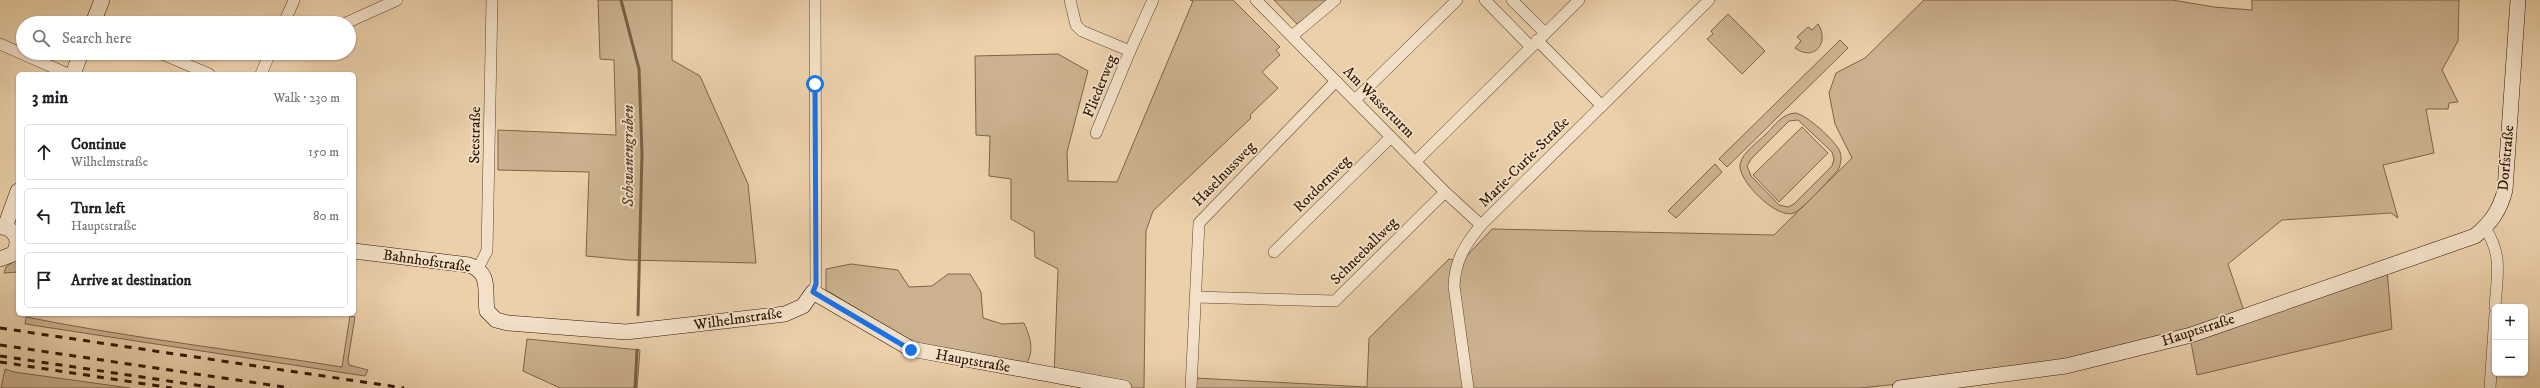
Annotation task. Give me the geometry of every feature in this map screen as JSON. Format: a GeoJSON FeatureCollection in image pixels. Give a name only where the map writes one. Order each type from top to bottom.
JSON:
{"type":"FeatureCollection","features":[{"type":"Feature","properties":{"kind":"street"},"geometry":{"type":"LineString","coordinates":[[95,16],[102,0]]}},
{"type":"Feature","properties":{"kind":"street"},"geometry":{"type":"LineString","coordinates":[[287,16],[294,0]]}},
{"type":"Feature","properties":{"kind":"street"},"geometry":{"type":"LineString","coordinates":[[356,19],[398,0]]}},
{"type":"Feature","properties":{"kind":"street","name":"Seestraße"},"geometry":{"type":"LineString","coordinates":[[478,268],[487,251],[492,0]]}},
{"type":"Feature","properties":{"kind":"street"},"geometry":{"type":"LineString","coordinates":[[813,292],[816,284],[815,0]]}},
{"type":"Feature","properties":{"kind":"street","name":"Fliederweg"},"geometry":{"type":"LineString","coordinates":[[1070,0],[1076,25],[1082,31],[1130,51]]}},
{"type":"Feature","properties":{"kind":"street","name":"Fliederweg"},"geometry":{"type":"LineString","coordinates":[[1096,133],[1153,0]]}},
{"type":"Feature","properties":{"kind":"street","name":"Am Wasserturm"},"geometry":{"type":"LineString","coordinates":[[1256,0],[1336,81],[1356,99],[1445,192],[1481,225]]}},
{"type":"Feature","properties":{"kind":"street"},"geometry":{"type":"LineString","coordinates":[[1292,36],[1335,0]]}},
{"type":"Feature","properties":{"kind":"street"},"geometry":{"type":"LineString","coordinates":[[1356,99],[1457,0]]}},
{"type":"Feature","properties":{"kind":"street"},"geometry":{"type":"LineString","coordinates":[[1485,0],[1538,40],[1602,106]]}},
{"type":"Feature","properties":{"kind":"street"},"geometry":{"type":"LineString","coordinates":[[1512,0],[1538,40]]}},
{"type":"Feature","properties":{"kind":"street"},"geometry":{"type":"LineString","coordinates":[[1416,161],[1578,0]]}},
{"type":"Feature","properties":{"kind":"street","name":"Marie-Curie-Straße"},"geometry":{"type":"LineString","coordinates":[[1468,388],[1454,286],[1455,272],[1464,246],[1481,225],[1709,0]]}},
{"type":"Feature","properties":{"kind":"street","name":"Dorfstraße"},"geometry":{"type":"LineString","coordinates":[[2484,228],[2501,204],[2505,190],[2518,0]]}},
{"type":"Feature","properties":{"kind":"street"},"geometry":{"type":"LineString","coordinates":[[0,44],[16,51]]}},
{"type":"Feature","properties":{"kind":"street"},"geometry":{"type":"LineString","coordinates":[[36,60],[63,72]]}},
{"type":"Feature","properties":{"kind":"street"},"geometry":{"type":"LineString","coordinates":[[74,72],[78,60]]}},
{"type":"Feature","properties":{"kind":"street"},"geometry":{"type":"LineString","coordinates":[[176,60],[204,72]]}},
{"type":"Feature","properties":{"kind":"street"},"geometry":{"type":"LineString","coordinates":[[262,72],[267,60]]}},
{"type":"Feature","properties":{"kind":"street","name":"Haselnussweg"},"geometry":{"type":"LineString","coordinates":[[1191,388],[1198,228],[1202,218],[1336,81]]}},
{"type":"Feature","properties":{"kind":"street","name":"Rotdornweg"},"geometry":{"type":"LineString","coordinates":[[1274,252],[1391,137]]}},
{"type":"Feature","properties":{"kind":"street","name":"Schneeballweg"},"geometry":{"type":"LineString","coordinates":[[1195,297],[1335,301],[1445,192]]}},
{"type":"Feature","properties":{"kind":"street"},"geometry":{"type":"LineString","coordinates":[[16,196],[2,227],[16,236]]}},
{"type":"Feature","properties":{"kind":"street"},"geometry":{"type":"LineString","coordinates":[[2484,228],[2495,243],[2498,259],[2495,304]]}},
{"type":"Feature","properties":{"kind":"street","name":"Hauptstraße"},"geometry":{"type":"LineString","coordinates":[[1900,388],[2066,366],[2191,335],[2475,236],[2484,228]]}},
{"type":"Feature","properties":{"kind":"street"},"geometry":{"type":"LineString","coordinates":[[0,259],[13,254],[16,248]]}},
{"type":"Feature","properties":{"kind":"street","name":"Bahnhofstraße"},"geometry":{"type":"LineString","coordinates":[[356,251],[469,265],[478,268],[485,279],[488,312],[496,320],[591,331],[626,332]]}},
{"type":"Feature","properties":{"kind":"street","name":"Wilhelmstraße"},"geometry":{"type":"LineString","coordinates":[[626,332],[785,314],[803,306],[813,292]]}},
{"type":"Feature","properties":{"kind":"street","name":"Hauptstraße"},"geometry":{"type":"LineString","coordinates":[[813,292],[911,350],[1124,388]]}},
{"type":"Feature","properties":{"kind":"street"},"geometry":{"type":"LineString","coordinates":[[2490,388],[2493,340]]}},
{"type":"Feature","properties":{"kind":"shaded area"},"geometry":{"type":"Polygon","coordinates":[[[598,0],[672,0],[672,60],[700,76],[748,184],[756,263],[628,260],[586,256],[589,172],[498,170],[498,130],[616,135],[614,60],[600,59],[598,0]]]}},
{"type":"Feature","properties":{"kind":"shaded area"},"geometry":{"type":"Polygon","coordinates":[[[1190,0],[1233,0],[1280,47],[1276,50],[1280,55],[1262,72],[1278,88],[1250,115],[1251,118],[1153,211],[1146,231],[1144,388],[1124,388],[1054,375],[1058,269],[1035,257],[1034,232],[1011,219],[1011,179],[989,176],[990,136],[976,135],[975,56],[1058,54],[1088,71],[1067,152],[1068,181],[1117,182],[1193,1],[1190,0]]]}},
{"type":"Feature","properties":{"kind":"shaded area"},"geometry":{"type":"Polygon","coordinates":[[[1274,0],[1330,0],[1297,24],[1274,0]]]}},
{"type":"Feature","properties":{"kind":"shaded area"},"geometry":{"type":"Polygon","coordinates":[[[1924,0],[2172,0],[2214,7],[2252,10],[2252,0],[2459,0],[2458,41],[2442,70],[2458,102],[2449,103],[2448,109],[2426,109],[2434,153],[2383,165],[2398,218],[2391,213],[2282,220],[2228,264],[2246,317],[2387,270],[2392,329],[2197,375],[2189,331],[2089,357],[1938,380],[1860,388],[1194,388],[1195,378],[1367,387],[1369,338],[1449,259],[1461,262],[1492,229],[1774,235],[1852,158],[1835,124],[1829,93],[1836,73],[1865,58],[1924,0]]]}},
{"type":"Feature","properties":{"kind":"shaded area"},"geometry":{"type":"Polygon","coordinates":[[[1728,14],[1765,51],[1742,74],[1707,39],[1713,34],[1711,31],[1728,14]]]}},
{"type":"Feature","properties":{"kind":"shaded area"},"geometry":{"type":"Polygon","coordinates":[[[1818,24],[1822,38],[1821,44],[1818,48],[1814,52],[1808,53],[1802,52],[1795,48],[1801,41],[1797,37],[1808,27],[1812,30],[1818,24]]]}},
{"type":"Feature","properties":{"kind":"shaded area"},"geometry":{"type":"Polygon","coordinates":[[[1840,40],[1848,48],[1727,167],[1719,159],[1840,40]]]}},
{"type":"Feature","properties":{"kind":"shaded area"},"geometry":{"type":"Polygon","coordinates":[[[1795,113],[1806,118],[1820,129],[1833,141],[1840,152],[1841,159],[1838,170],[1804,206],[1794,213],[1787,214],[1778,211],[1769,205],[1751,188],[1741,171],[1740,164],[1744,155],[1779,120],[1795,113]],[[1798,120],[1789,121],[1751,159],[1747,166],[1751,176],[1779,205],[1788,207],[1794,204],[1832,166],[1834,159],[1832,152],[1798,120]]]}},
{"type":"Feature","properties":{"kind":"shaded area"},"geometry":{"type":"Polygon","coordinates":[[[1802,127],[1828,153],[1779,202],[1753,175],[1802,127]]]}},
{"type":"Feature","properties":{"kind":"shaded area"},"geometry":{"type":"Polygon","coordinates":[[[1715,164],[1722,172],[1676,218],[1668,211],[1715,164]]]}},
{"type":"Feature","properties":{"kind":"shaded area"},"geometry":{"type":"Polygon","coordinates":[[[16,260],[16,272],[4,273],[6,267],[16,260]]]}},
{"type":"Feature","properties":{"kind":"shaded area"},"geometry":{"type":"Polygon","coordinates":[[[851,264],[898,270],[909,287],[932,286],[948,274],[970,274],[981,292],[983,318],[1002,324],[1024,323],[1031,344],[1029,359],[1026,364],[915,344],[826,290],[826,269],[851,264]]]}},
{"type":"Feature","properties":{"kind":"shaded area"},"geometry":{"type":"Polygon","coordinates":[[[350,316],[355,317],[348,360],[349,365],[368,370],[365,376],[25,324],[26,317],[144,338],[342,367],[350,316]]]}},
{"type":"Feature","properties":{"kind":"shaded area"},"geometry":{"type":"Polygon","coordinates":[[[527,339],[640,350],[637,388],[560,388],[523,371],[527,339]]]}},
{"type":"Feature","properties":{"kind":"shaded area"},"geometry":{"type":"Polygon","coordinates":[[[5,369],[14,372],[130,388],[1,388],[5,369]]]}},
{"type":"Feature","properties":{"kind":"waterway","name":"Schwanengraben"},"geometry":{"type":"LineString","coordinates":[[621,0],[639,69],[642,154],[638,315]]}},
{"type":"Feature","properties":{"kind":"waterway","name":"Schwanengraben"},"geometry":{"type":"LineString","coordinates":[[635,388],[637,350]]}},
{"type":"Feature","properties":{"kind":"railway"},"geometry":{"type":"LineString","coordinates":[[0,328],[404,388]]}},
{"type":"Feature","properties":{"kind":"railway"},"geometry":{"type":"LineString","coordinates":[[0,345],[291,388]]}},
{"type":"Feature","properties":{"kind":"railway"},"geometry":{"type":"LineString","coordinates":[[0,356],[216,388]]}},
{"type":"Feature","properties":{"kind":"railway"},"geometry":{"type":"LineString","coordinates":[[0,362],[172,388]]}},
{"type":"Feature","properties":{"kind":"route"},"geometry":{"type":"LineString","coordinates":[[815,84],[816,284],[813,292],[911,350]]}}]}
